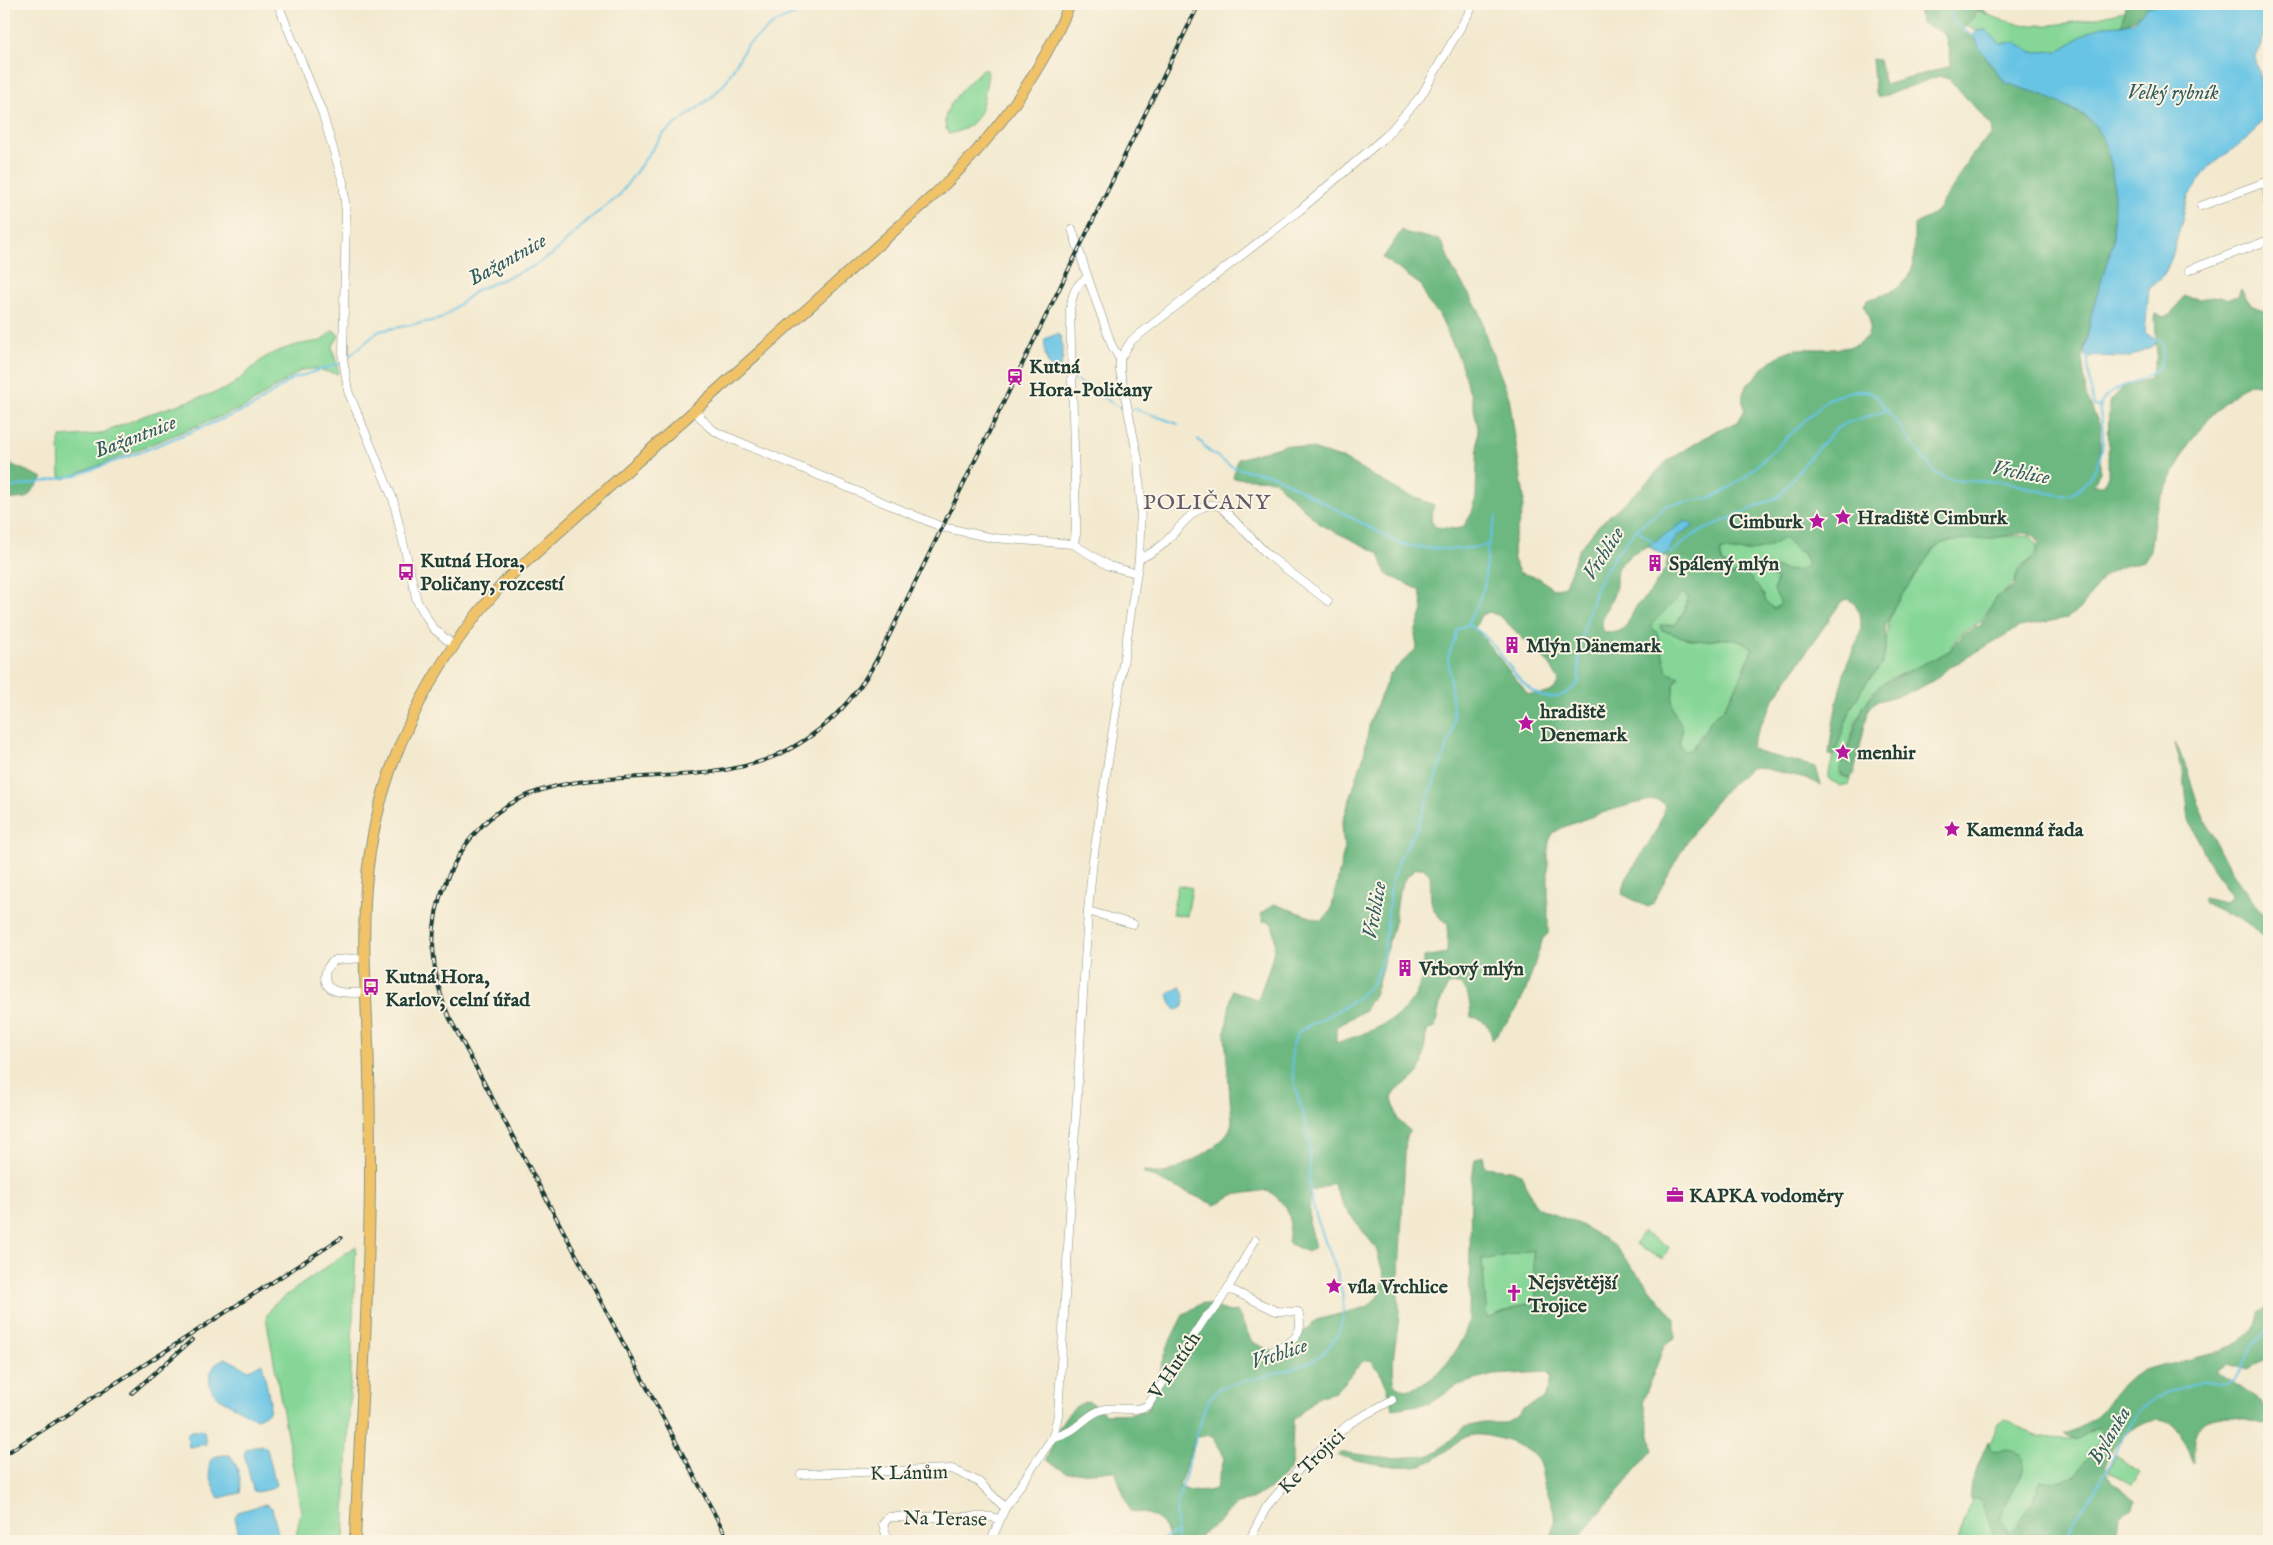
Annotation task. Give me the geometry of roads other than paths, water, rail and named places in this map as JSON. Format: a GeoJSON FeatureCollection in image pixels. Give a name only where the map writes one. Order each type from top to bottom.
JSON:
{"type":"FeatureCollection","features":[{"type":"Feature","properties":{"kind":"main road"},"geometry":{"type":"LineString","coordinates":[[355,1541],[370,1192],[370,1096],[364,958],[367,872],[382,795],[412,716],[453,645],[483,606],[520,566],[928,200],[972,157],[1002,122],[1028,84],[1060,27],[1070,4]]}},
{"type":"Feature","properties":{"kind":"street"},"geometry":{"type":"LineString","coordinates":[[278,4],[322,112],[343,182],[346,214],[343,358],[347,386],[392,499],[417,601],[433,628],[453,645]]}},
{"type":"Feature","properties":{"kind":"street"},"geometry":{"type":"LineString","coordinates":[[991,1541],[1005,1508],[1053,1437],[1058,1415],[1088,911],[1093,860],[1139,559],[1141,507],[1138,468],[1133,429],[1120,371],[1120,359],[1131,341],[1306,204],[1387,135],[1421,96],[1474,4]]}},
{"type":"Feature","properties":{"kind":"street"},"geometry":{"type":"LineString","coordinates":[[2201,206],[2266,182],[2269,211]]}},
{"type":"Feature","properties":{"kind":"street"},"geometry":{"type":"LineString","coordinates":[[1072,229],[1112,346],[1120,359]]}},
{"type":"Feature","properties":{"kind":"street"},"geometry":{"type":"LineString","coordinates":[[2189,270],[2269,240]]}},
{"type":"Feature","properties":{"kind":"street"},"geometry":{"type":"LineString","coordinates":[[1072,544],[1076,527],[1070,310],[1076,288],[1081,281],[1088,278]]}},
{"type":"Feature","properties":{"kind":"street"},"geometry":{"type":"LineString","coordinates":[[694,410],[718,434],[942,527],[993,538],[1072,544],[1109,566],[1136,573]]}},
{"type":"Feature","properties":{"kind":"street"},"geometry":{"type":"LineString","coordinates":[[1139,559],[1162,545],[1194,513],[1207,505],[1216,504],[1273,559],[1328,601]]}},
{"type":"Feature","properties":{"kind":"street"},"geometry":{"type":"LineString","coordinates":[[1088,911],[1133,924]]}},
{"type":"Feature","properties":{"kind":"street"},"geometry":{"type":"LineString","coordinates":[[364,958],[335,960],[326,969],[325,978],[329,986],[336,991],[366,993]]}},
{"type":"Feature","properties":{"kind":"street","name":"V Hutích"},"geometry":{"type":"LineString","coordinates":[[1053,1437],[1069,1433],[1104,1409],[1140,1409],[1148,1404],[1206,1318],[1216,1308],[1256,1240]]}},
{"type":"Feature","properties":{"kind":"street"},"geometry":{"type":"LineString","coordinates":[[1227,1290],[1234,1291],[1276,1311],[1298,1312],[1301,1325],[1298,1335],[1288,1345],[1273,1351]]}},
{"type":"Feature","properties":{"kind":"street","name":"Ke Trojici"},"geometry":{"type":"LineString","coordinates":[[1249,1541],[1267,1506],[1300,1468],[1350,1423],[1392,1400]]}},
{"type":"Feature","properties":{"kind":"street","name":"K Lánům"},"geometry":{"type":"LineString","coordinates":[[801,1474],[946,1468],[964,1474],[978,1482],[1005,1508]]}},
{"type":"Feature","properties":{"kind":"street","name":"Na Terase"},"geometry":{"type":"LineString","coordinates":[[888,1541],[883,1524],[889,1516],[992,1517],[999,1520]]}},
{"type":"Feature","properties":{"kind":"water","name":"Velký rybník"},"geometry":{"type":"Polygon","coordinates":[[[2157,4],[2269,4],[2269,27],[2255,57],[2267,101],[2264,117],[2251,135],[2208,168],[2188,197],[2172,257],[2164,275],[2149,288],[2145,333],[2155,338],[2156,344],[2130,357],[2088,356],[2084,354],[2092,312],[2113,242],[2114,190],[2112,168],[2105,143],[2096,127],[2086,116],[2043,95],[2006,83],[1979,48],[1974,34],[1977,31],[1985,30],[2001,43],[2017,43],[2032,52],[2059,51],[2090,31],[2104,26],[2133,22],[2148,7],[2157,4]]]}},
{"type":"Feature","properties":{"kind":"water"},"geometry":{"type":"Polygon","coordinates":[[[1057,334],[1061,337],[1063,357],[1060,369],[1054,371],[1047,361],[1044,343],[1045,339],[1057,334]]]}},
{"type":"Feature","properties":{"kind":"water"},"geometry":{"type":"Polygon","coordinates":[[[1685,521],[1693,525],[1693,527],[1678,535],[1665,556],[1648,546],[1685,521]]]}},
{"type":"Feature","properties":{"kind":"water"},"geometry":{"type":"Polygon","coordinates":[[[1181,987],[1184,1003],[1182,1008],[1176,1010],[1171,1004],[1168,995],[1181,987]]]}},
{"type":"Feature","properties":{"kind":"water"},"geometry":{"type":"Polygon","coordinates":[[[225,1358],[249,1370],[262,1363],[270,1402],[269,1412],[256,1419],[215,1394],[210,1384],[211,1373],[216,1364],[225,1358]]]}},
{"type":"Feature","properties":{"kind":"water"},"geometry":{"type":"Polygon","coordinates":[[[200,1429],[204,1431],[206,1444],[189,1447],[187,1435],[189,1432],[200,1429]]]}},
{"type":"Feature","properties":{"kind":"water"},"geometry":{"type":"Polygon","coordinates":[[[261,1445],[267,1449],[276,1485],[271,1489],[256,1492],[253,1490],[244,1453],[247,1449],[261,1445]]]}},
{"type":"Feature","properties":{"kind":"water"},"geometry":{"type":"Polygon","coordinates":[[[230,1455],[239,1473],[240,1493],[219,1498],[212,1483],[209,1465],[214,1457],[230,1455]]]}},
{"type":"Feature","properties":{"kind":"water"},"geometry":{"type":"Polygon","coordinates":[[[265,1504],[272,1508],[280,1541],[240,1541],[235,1517],[238,1512],[265,1504]]]}},
{"type":"Feature","properties":{"kind":"waterway","name":"Bažantnice"},"geometry":{"type":"LineString","coordinates":[[347,358],[379,331],[441,319],[477,290],[532,267],[553,254],[588,220],[618,197],[663,134],[712,97],[725,83],[747,45],[775,23],[816,4]]}},
{"type":"Feature","properties":{"kind":"waterway"},"geometry":{"type":"LineString","coordinates":[[1950,4],[1951,16],[1957,24],[1975,37]]}},
{"type":"Feature","properties":{"kind":"waterway","name":"Vrchlice"},"geometry":{"type":"LineString","coordinates":[[1177,1541],[1176,1507],[1205,1407],[1211,1397],[1221,1387],[1300,1366],[1318,1357],[1335,1339],[1342,1320],[1343,1299],[1338,1278],[1310,1192],[1309,1139],[1295,1084],[1292,1048],[1296,1036],[1301,1030],[1355,1000],[1373,982],[1378,972],[1382,960],[1389,897],[1395,872],[1408,843],[1416,831],[1451,736],[1454,720],[1448,657],[1458,629],[1467,625],[1481,633],[1494,646],[1518,678],[1531,690],[1545,697],[1561,696],[1579,683],[1579,647],[1596,587],[1616,554],[1637,529],[1667,505],[1710,498],[1725,491],[1746,476],[1828,399],[1851,391],[1866,391],[1876,396],[1934,472],[1942,476],[1959,481],[2005,482],[2056,495],[2071,494],[2086,482],[2097,465],[2103,437],[2099,407],[2103,400],[2107,395],[2118,389],[2146,377],[2160,365],[2163,355],[2162,342],[2154,339]]}},
{"type":"Feature","properties":{"kind":"waterway"},"geometry":{"type":"LineString","coordinates":[[2087,354],[2092,399],[2094,406],[2099,407]]}},
{"type":"Feature","properties":{"kind":"waterway","name":"Bažantnice"},"geometry":{"type":"LineString","coordinates":[[4,489],[77,475],[143,451],[252,407],[292,379],[341,363]]}},
{"type":"Feature","properties":{"kind":"waterway"},"geometry":{"type":"LineString","coordinates":[[1060,369],[1070,376]]}},
{"type":"Feature","properties":{"kind":"waterway"},"geometry":{"type":"LineString","coordinates":[[1074,379],[1122,409]]}},
{"type":"Feature","properties":{"kind":"waterway"},"geometry":{"type":"LineString","coordinates":[[1133,408],[1178,424]]}},
{"type":"Feature","properties":{"kind":"waterway"},"geometry":{"type":"LineString","coordinates":[[1667,550],[1671,553],[1692,536],[1780,496],[1807,460],[1837,428],[1849,422],[1889,410]]}},
{"type":"Feature","properties":{"kind":"waterway"},"geometry":{"type":"LineString","coordinates":[[1198,439],[1209,451],[1229,465],[1239,469],[1273,475],[1400,544],[1421,548],[1444,549],[1488,545],[1484,587],[1476,607]]}},
{"type":"Feature","properties":{"kind":"waterway"},"geometry":{"type":"LineString","coordinates":[[1488,545],[1496,517]]}},
{"type":"Feature","properties":{"kind":"waterway"},"geometry":{"type":"LineString","coordinates":[[1637,529],[1654,543]]}},
{"type":"Feature","properties":{"kind":"waterway"},"geometry":{"type":"LineString","coordinates":[[1467,625],[1475,609]]}},
{"type":"Feature","properties":{"kind":"waterway","name":"Bylanka"},"geometry":{"type":"LineString","coordinates":[[2065,1541],[2074,1522],[2101,1480],[2138,1411],[2165,1393],[2194,1384],[2206,1382],[2225,1385],[2234,1381],[2256,1342],[2269,1327]]}},
{"type":"Feature","properties":{"kind":"waterway"},"geometry":{"type":"LineString","coordinates":[[1157,1541],[1176,1533]]}},
{"type":"Feature","properties":{"kind":"railway"},"geometry":{"type":"LineString","coordinates":[[729,1541],[449,1017],[438,984],[433,949],[436,915],[440,898],[446,881],[473,835],[508,805],[547,788],[590,780],[683,775],[729,769],[773,757],[808,738],[850,699],[862,684],[882,650],[1199,4]]}},
{"type":"Feature","properties":{"kind":"railway"},"geometry":{"type":"LineString","coordinates":[[4,1455],[341,1238]]}},
{"type":"Feature","properties":{"kind":"railway"},"geometry":{"type":"LineString","coordinates":[[132,1393],[192,1340]]}},
{"type":"Feature","properties":{"kind":"place","name":"Kutná Hora-Poličany"},"geometry":{"type":"Point","coordinates":[1015,377]}},
{"type":"Feature","properties":{"kind":"place","name":"Hradiště Cimburk"},"geometry":{"type":"Point","coordinates":[1843,517]}},
{"type":"Feature","properties":{"kind":"place","name":"Cimburk"},"geometry":{"type":"Point","coordinates":[1817,521]}},
{"type":"Feature","properties":{"kind":"place","name":"Spálený mlýn"},"geometry":{"type":"Point","coordinates":[1655,563]}},
{"type":"Feature","properties":{"kind":"place","name":"Kutná Hora, Poličany, rozcestí"},"geometry":{"type":"Point","coordinates":[406,572]}},
{"type":"Feature","properties":{"kind":"place","name":"Mlýn Dänemark"},"geometry":{"type":"Point","coordinates":[1512,645]}},
{"type":"Feature","properties":{"kind":"place","name":"hradiště Denemark"},"geometry":{"type":"Point","coordinates":[1526,723]}},
{"type":"Feature","properties":{"kind":"place","name":"menhir"},"geometry":{"type":"Point","coordinates":[1843,752]}},
{"type":"Feature","properties":{"kind":"place","name":"Kamenná řada"},"geometry":{"type":"Point","coordinates":[1952,829]}},
{"type":"Feature","properties":{"kind":"place","name":"Vrbový mlýn"},"geometry":{"type":"Point","coordinates":[1405,968]}},
{"type":"Feature","properties":{"kind":"place","name":"Kutná Hora, Karlov, celní úřad"},"geometry":{"type":"Point","coordinates":[371,987]}},
{"type":"Feature","properties":{"kind":"place","name":"KAPKA vodoměry"},"geometry":{"type":"Point","coordinates":[1675,1195]}},
{"type":"Feature","properties":{"kind":"place","name":"víla Vrchlice"},"geometry":{"type":"Point","coordinates":[1334,1286]}},
{"type":"Feature","properties":{"kind":"place","name":"Nejsvětější Trojice"},"geometry":{"type":"Point","coordinates":[1514,1293]}},
{"type":"Feature","properties":{"kind":"district","name":"POLIČANY"},"geometry":{"type":"Point","coordinates":[1207,501]}}]}
